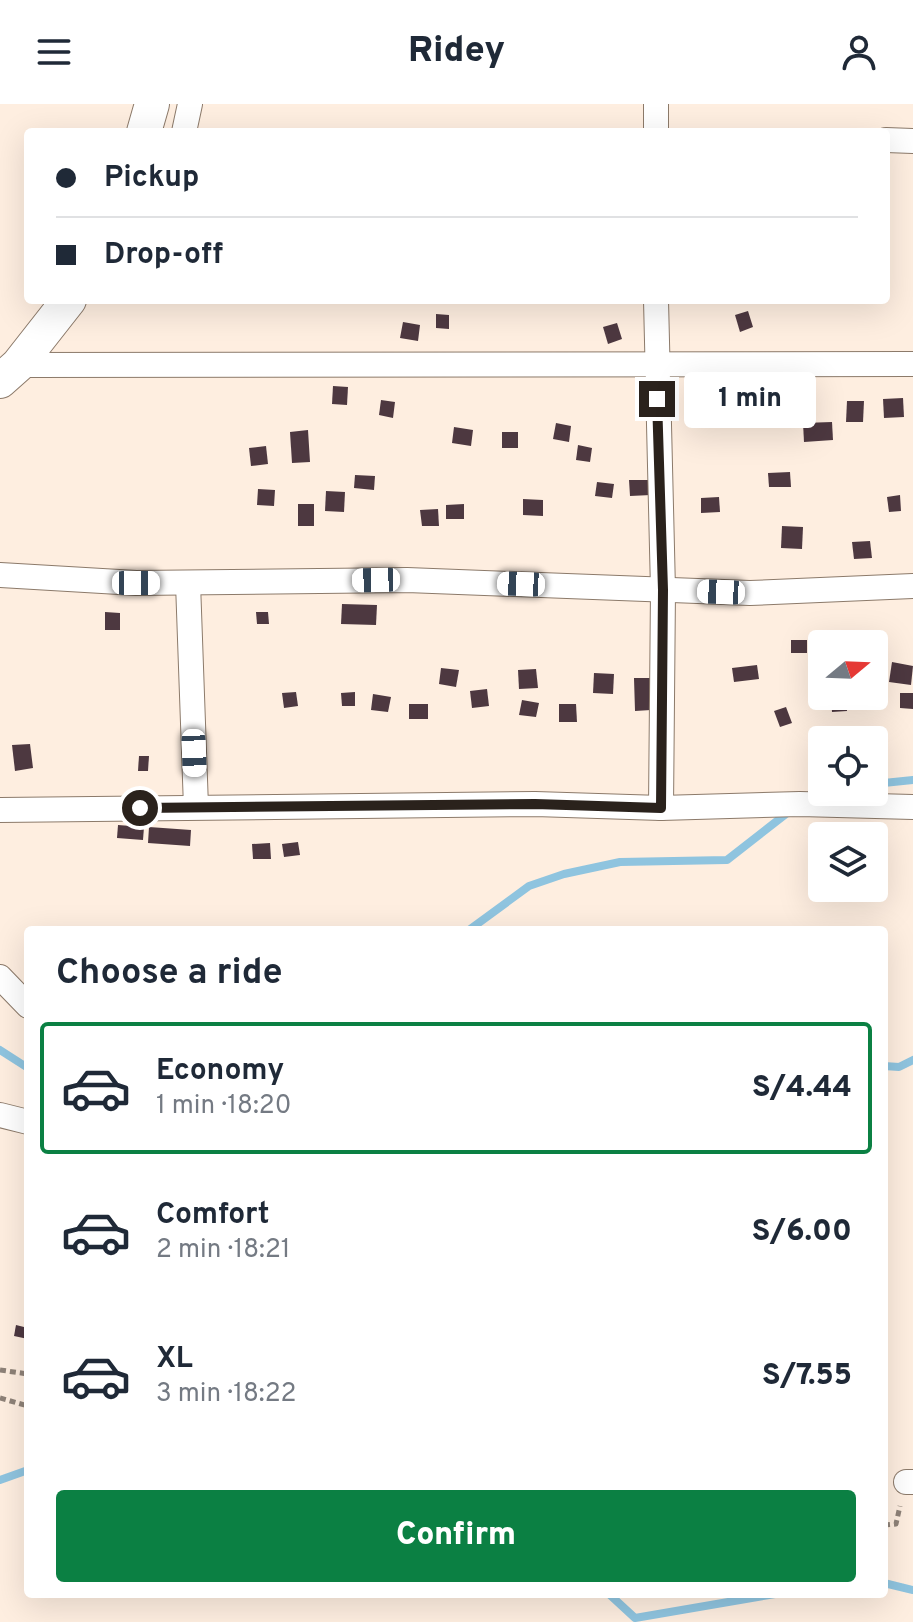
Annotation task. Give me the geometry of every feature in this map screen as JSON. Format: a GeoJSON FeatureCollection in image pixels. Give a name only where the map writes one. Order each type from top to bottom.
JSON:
{"type":"FeatureCollection","features":[{"type":"Feature","properties":{"kind":"main road"},"geometry":{"type":"LineString","coordinates":[[145,128],[152,104]]}},
{"type":"Feature","properties":{"kind":"main road"},"geometry":{"type":"LineString","coordinates":[[9,373],[66,304]]}},
{"type":"Feature","properties":{"kind":"street"},"geometry":{"type":"LineString","coordinates":[[185,128],[190,104]]}},
{"type":"Feature","properties":{"kind":"street"},"geometry":{"type":"LineString","coordinates":[[656,104],[656,128]]}},
{"type":"Feature","properties":{"kind":"street"},"geometry":{"type":"LineString","coordinates":[[890,140],[913,141]]}},
{"type":"Feature","properties":{"kind":"street"},"geometry":{"type":"LineString","coordinates":[[656,304],[663,590],[661,808]]}},
{"type":"Feature","properties":{"kind":"street"},"geometry":{"type":"LineString","coordinates":[[9,373],[913,364]]}},
{"type":"Feature","properties":{"kind":"street"},"geometry":{"type":"LineString","coordinates":[[0,575],[136,583],[407,580],[750,593],[913,586]]}},
{"type":"Feature","properties":{"kind":"street"},"geometry":{"type":"LineString","coordinates":[[188,583],[196,807]]}},
{"type":"Feature","properties":{"kind":"street"},"geometry":{"type":"LineString","coordinates":[[0,810],[535,804],[661,808],[800,804],[913,807]]}},
{"type":"Feature","properties":{"kind":"street"},"geometry":{"type":"LineString","coordinates":[[0,977],[24,1002]]}},
{"type":"Feature","properties":{"kind":"street"},"geometry":{"type":"LineString","coordinates":[[0,1115],[24,1121]]}},
{"type":"Feature","properties":{"kind":"path"},"geometry":{"type":"LineString","coordinates":[[0,1370],[24,1373]]}},
{"type":"Feature","properties":{"kind":"path"},"geometry":{"type":"LineString","coordinates":[[0,1398],[24,1405]]}},
{"type":"Feature","properties":{"kind":"building"},"geometry":{"type":"Polygon","coordinates":[[[748,311],[753,327],[740,332],[735,315],[748,311]]]}},
{"type":"Feature","properties":{"kind":"building"},"geometry":{"type":"Polygon","coordinates":[[[436,314],[449,315],[449,329],[436,328],[436,314]]]}},
{"type":"Feature","properties":{"kind":"building"},"geometry":{"type":"Polygon","coordinates":[[[403,322],[420,325],[418,341],[400,338],[403,322]]]}},
{"type":"Feature","properties":{"kind":"building"},"geometry":{"type":"Polygon","coordinates":[[[617,323],[622,339],[608,344],[603,327],[617,323]]]}},
{"type":"Feature","properties":{"kind":"building"},"geometry":{"type":"Polygon","coordinates":[[[333,386],[348,387],[347,405],[332,404],[333,386]]]}},
{"type":"Feature","properties":{"kind":"building"},"geometry":{"type":"Polygon","coordinates":[[[713,392],[715,410],[699,412],[696,394],[713,392]]]}},
{"type":"Feature","properties":{"kind":"building"},"geometry":{"type":"Polygon","coordinates":[[[903,398],[904,417],[884,418],[883,399],[903,398]]]}},
{"type":"Feature","properties":{"kind":"building"},"geometry":{"type":"Polygon","coordinates":[[[381,400],[395,402],[393,418],[379,415],[381,400]]]}},
{"type":"Feature","properties":{"kind":"building"},"geometry":{"type":"Polygon","coordinates":[[[847,401],[864,401],[863,422],[846,422],[847,401]]]}},
{"type":"Feature","properties":{"kind":"building"},"geometry":{"type":"Polygon","coordinates":[[[832,422],[833,440],[804,442],[803,423],[832,422]]]}},
{"type":"Feature","properties":{"kind":"building"},"geometry":{"type":"Polygon","coordinates":[[[556,423],[571,426],[569,442],[553,439],[556,423]]]}},
{"type":"Feature","properties":{"kind":"building"},"geometry":{"type":"Polygon","coordinates":[[[454,427],[473,430],[471,446],[452,443],[454,427]]]}},
{"type":"Feature","properties":{"kind":"building"},"geometry":{"type":"Polygon","coordinates":[[[308,430],[310,462],[292,463],[290,432],[308,430]]]}},
{"type":"Feature","properties":{"kind":"building"},"geometry":{"type":"Polygon","coordinates":[[[502,432],[518,432],[518,448],[502,448],[502,432]]]}},
{"type":"Feature","properties":{"kind":"building"},"geometry":{"type":"Polygon","coordinates":[[[578,445],[592,448],[590,462],[576,460],[578,445]]]}},
{"type":"Feature","properties":{"kind":"building"},"geometry":{"type":"Polygon","coordinates":[[[266,446],[268,464],[251,466],[249,448],[266,446]]]}},
{"type":"Feature","properties":{"kind":"building"},"geometry":{"type":"Polygon","coordinates":[[[790,472],[791,487],[769,487],[768,473],[790,472]]]}},
{"type":"Feature","properties":{"kind":"building"},"geometry":{"type":"Polygon","coordinates":[[[355,475],[375,476],[374,490],[354,488],[355,475]]]}},
{"type":"Feature","properties":{"kind":"building"},"geometry":{"type":"Polygon","coordinates":[[[629,480],[651,480],[651,495],[630,496],[629,480]]]}},
{"type":"Feature","properties":{"kind":"building"},"geometry":{"type":"Polygon","coordinates":[[[597,482],[614,484],[612,498],[595,496],[597,482]]]}},
{"type":"Feature","properties":{"kind":"building"},"geometry":{"type":"Polygon","coordinates":[[[258,489],[275,490],[274,506],[257,505],[258,489]]]}},
{"type":"Feature","properties":{"kind":"building"},"geometry":{"type":"Polygon","coordinates":[[[326,491],[345,492],[344,512],[325,511],[326,491]]]}},
{"type":"Feature","properties":{"kind":"building"},"geometry":{"type":"Polygon","coordinates":[[[900,495],[901,511],[889,512],[887,497],[900,495]]]}},
{"type":"Feature","properties":{"kind":"building"},"geometry":{"type":"Polygon","coordinates":[[[719,497],[720,512],[701,513],[701,498],[719,497]]]}},
{"type":"Feature","properties":{"kind":"building"},"geometry":{"type":"Polygon","coordinates":[[[523,499],[543,500],[543,516],[523,515],[523,499]]]}},
{"type":"Feature","properties":{"kind":"building"},"geometry":{"type":"Polygon","coordinates":[[[298,504],[314,504],[314,526],[298,526],[298,504]]]}},
{"type":"Feature","properties":{"kind":"building"},"geometry":{"type":"Polygon","coordinates":[[[464,504],[464,519],[446,519],[446,505],[464,504]]]}},
{"type":"Feature","properties":{"kind":"building"},"geometry":{"type":"Polygon","coordinates":[[[438,509],[439,526],[422,526],[420,510],[438,509]]]}},
{"type":"Feature","properties":{"kind":"building"},"geometry":{"type":"Polygon","coordinates":[[[782,526],[803,527],[802,549],[781,548],[782,526]]]}},
{"type":"Feature","properties":{"kind":"building"},"geometry":{"type":"Polygon","coordinates":[[[870,541],[872,558],[854,559],[852,542],[870,541]]]}},
{"type":"Feature","properties":{"kind":"building"},"geometry":{"type":"Polygon","coordinates":[[[342,604],[377,605],[376,625],[341,624],[342,604]]]}},
{"type":"Feature","properties":{"kind":"building"},"geometry":{"type":"Polygon","coordinates":[[[105,612],[120,613],[120,630],[105,630],[105,612]]]}},
{"type":"Feature","properties":{"kind":"building"},"geometry":{"type":"Polygon","coordinates":[[[256,612],[268,612],[269,624],[257,624],[256,612]]]}},
{"type":"Feature","properties":{"kind":"building"},"geometry":{"type":"Polygon","coordinates":[[[791,640],[807,640],[807,653],[791,653],[791,640]]]}},
{"type":"Feature","properties":{"kind":"building"},"geometry":{"type":"Polygon","coordinates":[[[892,662],[913,666],[911,685],[889,682],[892,662]]]}},
{"type":"Feature","properties":{"kind":"building"},"geometry":{"type":"Polygon","coordinates":[[[757,665],[759,679],[734,682],[732,668],[757,665]]]}},
{"type":"Feature","properties":{"kind":"building"},"geometry":{"type":"Polygon","coordinates":[[[441,668],[459,670],[456,687],[439,684],[441,668]]]}},
{"type":"Feature","properties":{"kind":"building"},"geometry":{"type":"Polygon","coordinates":[[[536,669],[538,688],[519,689],[518,670],[536,669]]]}},
{"type":"Feature","properties":{"kind":"building"},"geometry":{"type":"Polygon","coordinates":[[[594,673],[614,674],[613,694],[593,693],[594,673]]]}},
{"type":"Feature","properties":{"kind":"building"},"geometry":{"type":"Polygon","coordinates":[[[634,678],[650,678],[651,710],[635,711],[634,678]]]}},
{"type":"Feature","properties":{"kind":"building"},"geometry":{"type":"Polygon","coordinates":[[[487,689],[489,706],[472,708],[470,691],[487,689]]]}},
{"type":"Feature","properties":{"kind":"building"},"geometry":{"type":"Polygon","coordinates":[[[296,692],[298,706],[284,708],[282,693],[296,692]]]}},
{"type":"Feature","properties":{"kind":"building"},"geometry":{"type":"Polygon","coordinates":[[[355,692],[355,706],[342,706],[341,693],[355,692]]]}},
{"type":"Feature","properties":{"kind":"building"},"geometry":{"type":"Polygon","coordinates":[[[900,693],[913,693],[913,709],[900,708],[900,693]]]}},
{"type":"Feature","properties":{"kind":"building"},"geometry":{"type":"Polygon","coordinates":[[[373,694],[391,697],[388,712],[371,710],[373,694]]]}},
{"type":"Feature","properties":{"kind":"building"},"geometry":{"type":"Polygon","coordinates":[[[522,700],[539,703],[536,717],[519,715],[522,700]]]}},
{"type":"Feature","properties":{"kind":"building"},"geometry":{"type":"Polygon","coordinates":[[[409,704],[428,704],[428,719],[409,719],[409,704]]]}},
{"type":"Feature","properties":{"kind":"building"},"geometry":{"type":"Polygon","coordinates":[[[559,704],[576,704],[577,722],[559,722],[559,704]]]}},
{"type":"Feature","properties":{"kind":"building"},"geometry":{"type":"Polygon","coordinates":[[[786,707],[792,723],[780,727],[774,711],[786,707]]]}},
{"type":"Feature","properties":{"kind":"building"},"geometry":{"type":"Polygon","coordinates":[[[30,744],[33,768],[15,771],[12,745],[30,744]]]}},
{"type":"Feature","properties":{"kind":"building"},"geometry":{"type":"Polygon","coordinates":[[[139,756],[149,756],[148,771],[138,771],[139,756]]]}},
{"type":"Feature","properties":{"kind":"building"},"geometry":{"type":"Polygon","coordinates":[[[118,825],[144,827],[143,840],[117,838],[118,825]]]}},
{"type":"Feature","properties":{"kind":"building"},"geometry":{"type":"Polygon","coordinates":[[[149,827],[191,830],[190,846],[148,843],[149,827]]]}},
{"type":"Feature","properties":{"kind":"building"},"geometry":{"type":"Polygon","coordinates":[[[298,842],[300,855],[284,857],[282,844],[298,842]]]}},
{"type":"Feature","properties":{"kind":"building"},"geometry":{"type":"Polygon","coordinates":[[[270,843],[271,859],[253,859],[252,844],[270,843]]]}},
{"type":"Feature","properties":{"kind":"building"},"geometry":{"type":"Polygon","coordinates":[[[16,1325],[24,1327],[24,1338],[14,1336],[16,1325]]]}},
{"type":"Feature","properties":{"kind":"waterway"},"geometry":{"type":"LineString","coordinates":[[888,783],[913,780]]}},
{"type":"Feature","properties":{"kind":"waterway"},"geometry":{"type":"LineString","coordinates":[[474,926],[529,886],[564,874],[620,862],[727,860],[791,810]]}},
{"type":"Feature","properties":{"kind":"waterway"},"geometry":{"type":"LineString","coordinates":[[0,1050],[24,1065]]}},
{"type":"Feature","properties":{"kind":"waterway"},"geometry":{"type":"LineString","coordinates":[[888,1066],[899,1067],[913,1060]]}},
{"type":"Feature","properties":{"kind":"waterway"},"geometry":{"type":"LineString","coordinates":[[0,1480],[24,1471]]}},
{"type":"Feature","properties":{"kind":"waterway"},"geometry":{"type":"LineString","coordinates":[[888,1584],[913,1590]]}},
{"type":"Feature","properties":{"kind":"waterway"},"geometry":{"type":"LineString","coordinates":[[613,1598],[635,1618],[752,1598]]}},
{"type":"Feature","properties":{"kind":"route"},"geometry":{"type":"LineString","coordinates":[[140,808],[535,804],[661,808],[663,590],[657,399]]}}]}
